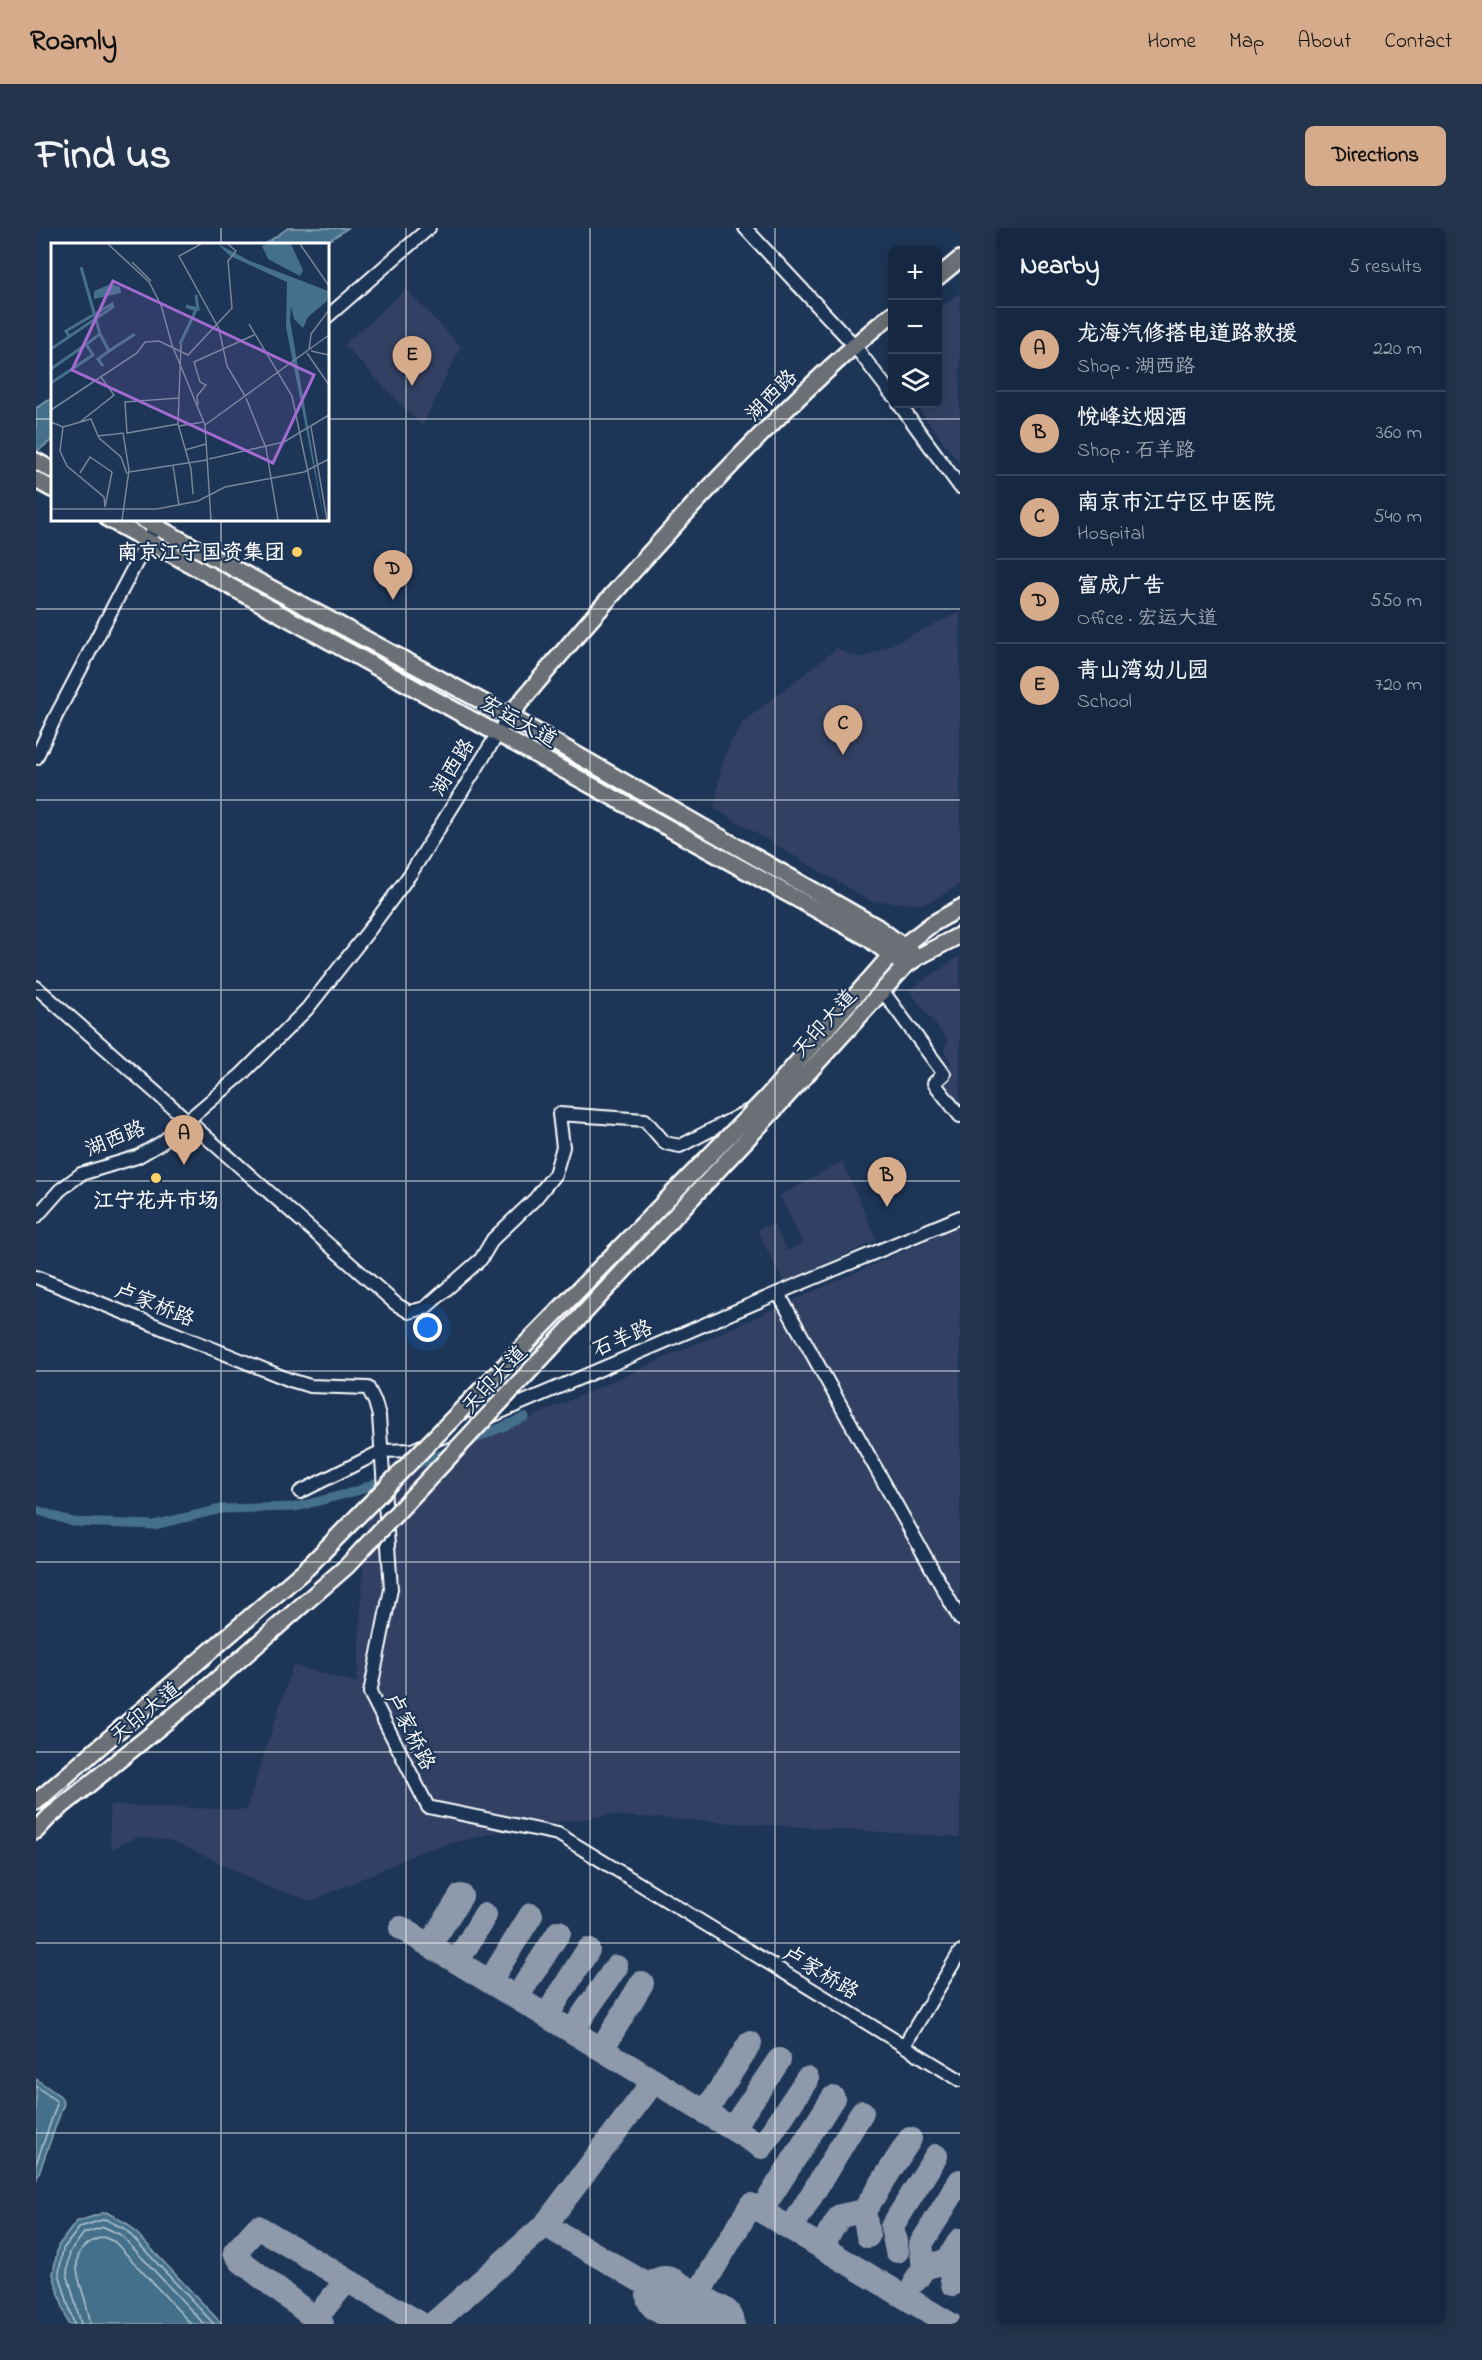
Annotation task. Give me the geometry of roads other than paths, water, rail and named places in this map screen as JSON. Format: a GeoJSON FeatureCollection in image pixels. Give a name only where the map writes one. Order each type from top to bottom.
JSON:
{"type":"FeatureCollection","features":[{"type":"Feature","properties":{"kind":"main road"},"geometry":{"type":"LineString","coordinates":[[942,274],[960,259]]}},
{"type":"Feature","properties":{"kind":"main road","name":"湖西路"},"geometry":{"type":"LineString","coordinates":[[509,716],[646,555],[788,406],[854,345],[888,317]]}},
{"type":"Feature","properties":{"kind":"main road"},"geometry":{"type":"LineString","coordinates":[[36,461],[51,469]]}},
{"type":"Feature","properties":{"kind":"main road"},"geometry":{"type":"LineString","coordinates":[[36,480],[51,488]]}},
{"type":"Feature","properties":{"kind":"main road","name":"宏运大道"},"geometry":{"type":"LineString","coordinates":[[110,520],[868,938],[905,966]]}},
{"type":"Feature","properties":{"kind":"main road","name":"宏运大道"},"geometry":{"type":"LineString","coordinates":[[152,521],[509,716],[876,927],[903,944],[918,957]]}},
{"type":"Feature","properties":{"kind":"main road","name":"天印大道"},"geometry":{"type":"LineString","coordinates":[[36,1831],[50,1816],[198,1696],[347,1566],[772,1103],[891,955],[932,924],[960,908]]}},
{"type":"Feature","properties":{"kind":"main road","name":"天印大道"},"geometry":{"type":"LineString","coordinates":[[36,1802],[307,1568],[772,1103],[905,966],[960,934]]}},
{"type":"Feature","properties":{"kind":"street"},"geometry":{"type":"LineString","coordinates":[[328,316],[429,228]]}},
{"type":"Feature","properties":{"kind":"street"},"geometry":{"type":"LineString","coordinates":[[745,228],[854,345],[888,390]]}},
{"type":"Feature","properties":{"kind":"street"},"geometry":{"type":"LineString","coordinates":[[902,408],[960,487]]}},
{"type":"Feature","properties":{"kind":"street"},"geometry":{"type":"LineString","coordinates":[[36,758],[147,540],[152,521]]}},
{"type":"Feature","properties":{"kind":"street","name":"湖西路"},"geometry":{"type":"LineString","coordinates":[[36,1217],[60,1190],[81,1174],[137,1157],[161,1143],[190,1121],[243,1074],[306,1009],[411,873],[509,716]]}},
{"type":"Feature","properties":{"kind":"street"},"geometry":{"type":"LineString","coordinates":[[36,987],[396,1304],[409,1312],[425,1308],[481,1259],[493,1239],[535,1200],[555,1174],[563,1147],[559,1114],[645,1120],[665,1143],[681,1146],[772,1103]]}},
{"type":"Feature","properties":{"kind":"street"},"geometry":{"type":"LineString","coordinates":[[882,990],[944,1074],[934,1083],[960,1116]]}},
{"type":"Feature","properties":{"kind":"street","name":"石羊路"},"geometry":{"type":"LineString","coordinates":[[300,1492],[382,1451],[412,1450],[960,1217]]}},
{"type":"Feature","properties":{"kind":"street","name":"卢家桥路"},"geometry":{"type":"LineString","coordinates":[[36,1277],[290,1380],[310,1386],[368,1388],[379,1416],[391,1589],[370,1693],[428,1807],[558,1834],[960,2080]]}},
{"type":"Feature","properties":{"kind":"street"},"geometry":{"type":"LineString","coordinates":[[778,1293],[960,1619]]}},
{"type":"Feature","properties":{"kind":"street"},"geometry":{"type":"LineString","coordinates":[[904,2046],[960,1952]]}},
{"type":"Feature","properties":{"kind":"water"},"geometry":{"type":"Polygon","coordinates":[[[288,228],[348,228],[326,243],[266,243],[288,228]]]}},
{"type":"Feature","properties":{"kind":"water"},"geometry":{"type":"Polygon","coordinates":[[[51,399],[51,441],[36,452],[36,408],[51,399]]]}},
{"type":"Feature","properties":{"kind":"water"},"geometry":{"type":"Polygon","coordinates":[[[36,2079],[60,2096],[64,2103],[36,2181],[36,2079]]]}},
{"type":"Feature","properties":{"kind":"water"},"geometry":{"type":"Polygon","coordinates":[[[106,2212],[128,2224],[222,2324],[68,2324],[53,2274],[58,2246],[76,2222],[106,2212]]]}},
{"type":"Feature","properties":{"kind":"waterway"},"geometry":{"type":"LineString","coordinates":[[466,1443],[525,1417]]}},
{"type":"Feature","properties":{"kind":"waterway"},"geometry":{"type":"LineString","coordinates":[[408,1468],[454,1449]]}},
{"type":"Feature","properties":{"kind":"waterway"},"geometry":{"type":"LineString","coordinates":[[36,1510],[73,1522],[154,1525],[221,1509],[296,1507],[357,1491],[388,1477]]}},
{"type":"Feature","properties":{"kind":"place","name":"青山湾幼儿园"},"geometry":{"type":"Point","coordinates":[412,386]}},
{"type":"Feature","properties":{"kind":"place","name":"南京江宁国资集团"},"geometry":{"type":"Point","coordinates":[297,552]}},
{"type":"Feature","properties":{"kind":"place","name":"富成广告"},"geometry":{"type":"Point","coordinates":[393,600]}},
{"type":"Feature","properties":{"kind":"place","name":"南京市江宁区中医院"},"geometry":{"type":"Point","coordinates":[843,755]}},
{"type":"Feature","properties":{"kind":"place","name":"龙海汽修搭电道路救援"},"geometry":{"type":"Point","coordinates":[184,1165]}},
{"type":"Feature","properties":{"kind":"place","name":"江宁花卉市场"},"geometry":{"type":"Point","coordinates":[156,1178]}},
{"type":"Feature","properties":{"kind":"place","name":"悦峰达烟酒"},"geometry":{"type":"Point","coordinates":[887,1207]}}]}
